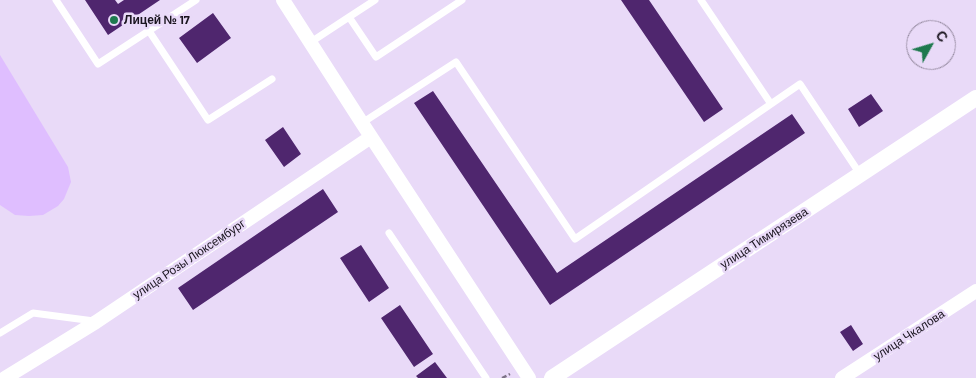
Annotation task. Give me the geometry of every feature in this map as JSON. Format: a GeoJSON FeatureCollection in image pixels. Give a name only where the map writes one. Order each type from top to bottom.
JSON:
{"type":"FeatureCollection","features":[{"type":"Feature","properties":{"kind":"street"},"geometry":{"type":"LineString","coordinates":[[283,0],[529,378]]}},
{"type":"Feature","properties":{"kind":"street","name":"улица Тимирязева"},"geometry":{"type":"LineString","coordinates":[[552,378],[976,98]]}},
{"type":"Feature","properties":{"kind":"street","name":"улица Розы Люксембург"},"geometry":{"type":"LineString","coordinates":[[5,378],[96,322],[371,137]]}},
{"type":"Feature","properties":{"kind":"street","name":"улица Чкалова"},"geometry":{"type":"LineString","coordinates":[[842,378],[976,291]]}},
{"type":"Feature","properties":{"kind":"lane"},"geometry":{"type":"LineString","coordinates":[[56,0],[98,64],[196,0]]}},
{"type":"Feature","properties":{"kind":"lane"},"geometry":{"type":"LineString","coordinates":[[311,42],[375,0]]}},
{"type":"Feature","properties":{"kind":"lane"},"geometry":{"type":"LineString","coordinates":[[349,17],[376,57],[462,0]]}},
{"type":"Feature","properties":{"kind":"lane"},"geometry":{"type":"LineString","coordinates":[[702,0],[771,104]]}},
{"type":"Feature","properties":{"kind":"lane"},"geometry":{"type":"LineString","coordinates":[[149,31],[208,120],[272,79]]}},
{"type":"Feature","properties":{"kind":"lane"},"geometry":{"type":"LineString","coordinates":[[362,123],[456,62],[575,240],[800,84],[860,174]]}},
{"type":"Feature","properties":{"kind":"lane"},"geometry":{"type":"LineString","coordinates":[[389,233],[486,378]]}},
{"type":"Feature","properties":{"kind":"lane"},"geometry":{"type":"LineString","coordinates":[[0,333],[33,313],[96,322]]}},
{"type":"Feature","properties":{"kind":"shaded area"},"geometry":{"type":"Polygon","coordinates":[[[0,55],[68,167],[71,182],[64,199],[58,206],[43,215],[15,215],[0,205],[0,55]]]}},
{"type":"Feature","properties":{"kind":"building","name":"Лицей № 17"},"geometry":{"type":"Polygon","coordinates":[[[85,0],[115,0],[118,4],[124,0],[160,0],[108,35],[85,0]]]}},
{"type":"Feature","properties":{"kind":"building"},"geometry":{"type":"Polygon","coordinates":[[[621,0],[649,0],[723,109],[704,122],[621,0]]]}},
{"type":"Feature","properties":{"kind":"building"},"geometry":{"type":"Polygon","coordinates":[[[213,13],[231,38],[197,63],[179,38],[213,13]]]}},
{"type":"Feature","properties":{"kind":"building"},"geometry":{"type":"Polygon","coordinates":[[[433,91],[557,273],[792,114],[805,133],[550,305],[414,103],[433,91]]]}},
{"type":"Feature","properties":{"kind":"building"},"geometry":{"type":"Polygon","coordinates":[[[871,94],[883,111],[859,127],[848,109],[871,94]]]}},
{"type":"Feature","properties":{"kind":"building"},"geometry":{"type":"Polygon","coordinates":[[[283,127],[301,154],[284,167],[265,140],[283,127]]]}},
{"type":"Feature","properties":{"kind":"building"},"geometry":{"type":"Polygon","coordinates":[[[323,189],[338,212],[193,310],[178,288],[323,189]]]}},
{"type":"Feature","properties":{"kind":"building"},"geometry":{"type":"Polygon","coordinates":[[[361,245],[389,288],[369,302],[340,258],[361,245]]]}},
{"type":"Feature","properties":{"kind":"building"},"geometry":{"type":"Polygon","coordinates":[[[400,305],[433,354],[414,367],[381,318],[400,305]]]}},
{"type":"Feature","properties":{"kind":"building"},"geometry":{"type":"Polygon","coordinates":[[[851,325],[863,344],[853,351],[840,332],[851,325]]]}},
{"type":"Feature","properties":{"kind":"building"},"geometry":{"type":"Polygon","coordinates":[[[435,362],[447,378],[418,378],[416,376],[435,362]]]}},
{"type":"Feature","properties":{"kind":"place","name":"Лицей № 17"},"geometry":{"type":"Point","coordinates":[114,20]}}]}
